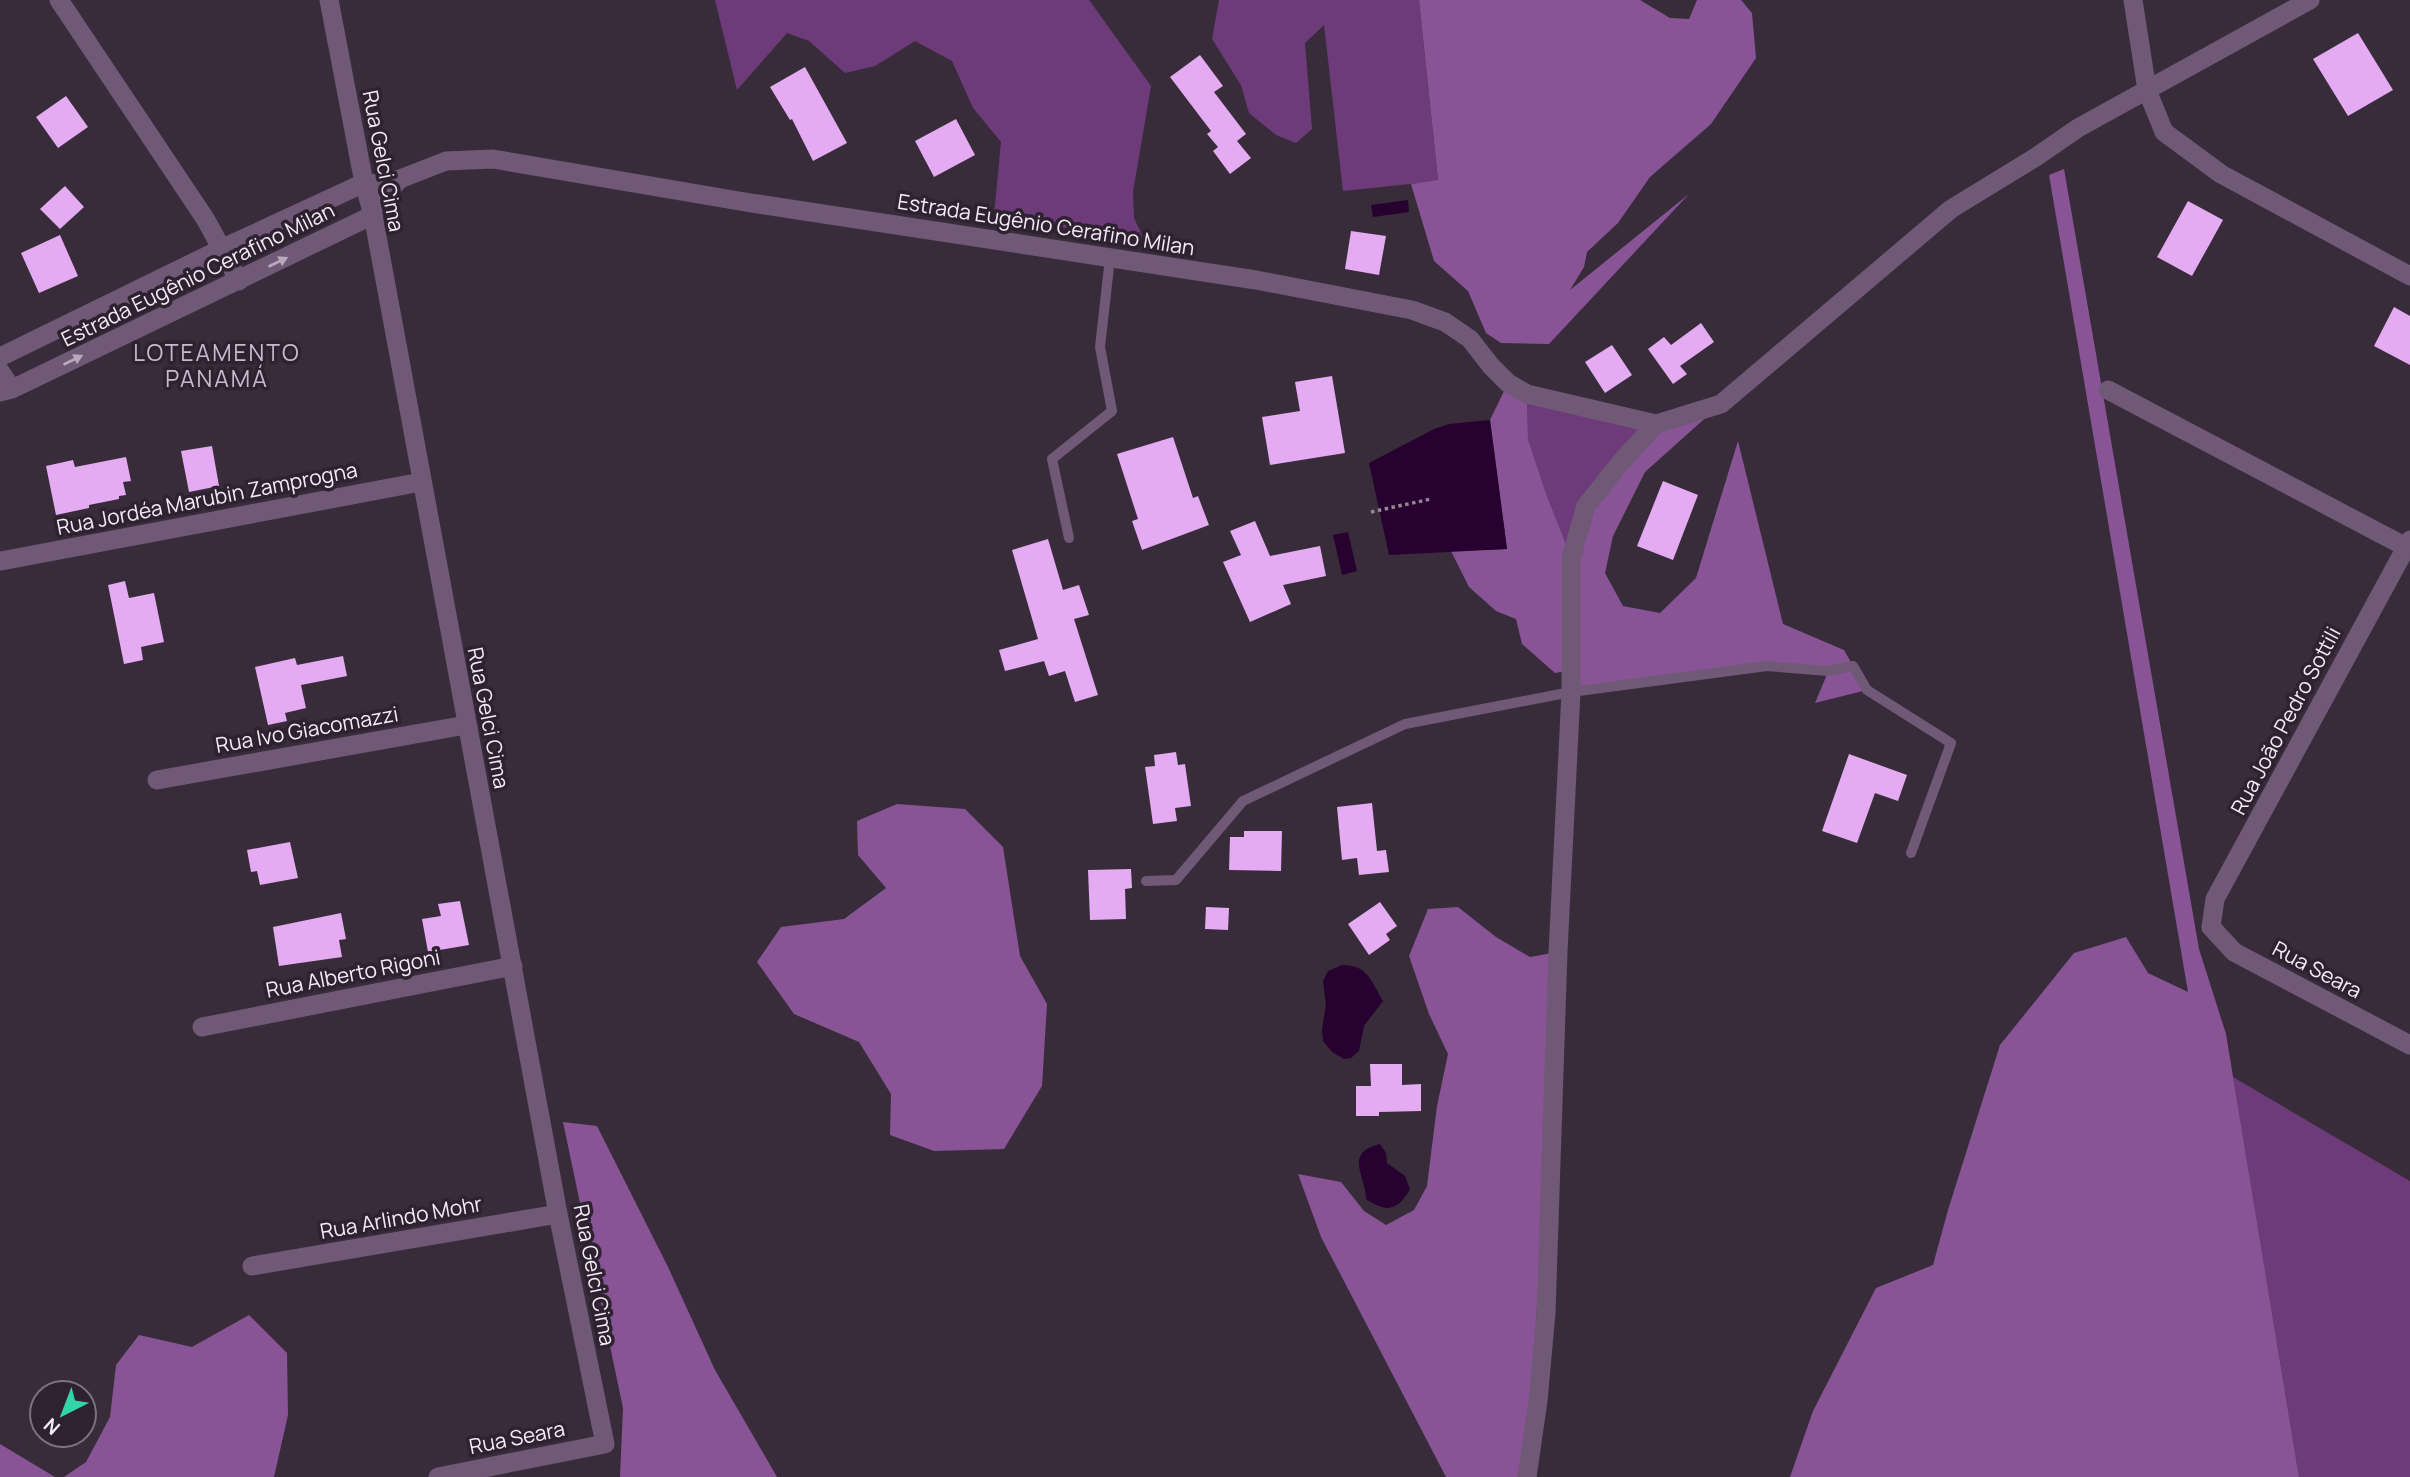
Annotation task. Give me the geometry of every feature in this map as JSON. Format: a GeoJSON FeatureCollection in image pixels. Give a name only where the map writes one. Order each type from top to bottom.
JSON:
{"type":"FeatureCollection","features":[{"type":"Feature","properties":{"kind":"street"},"geometry":{"type":"LineString","coordinates":[[59,0],[206,220],[239,281]]}},
{"type":"Feature","properties":{"kind":"street","name":"Rua Gelci Cima"},"geometry":{"type":"LineString","coordinates":[[329,0],[364,183],[373,215],[558,1214],[605,1444]]}},
{"type":"Feature","properties":{"kind":"street"},"geometry":{"type":"LineString","coordinates":[[2133,0],[2147,90],[2164,132],[2221,174],[2410,275]]}},
{"type":"Feature","properties":{"kind":"street"},"geometry":{"type":"LineString","coordinates":[[1527,1477],[1538,1401],[1546,1313],[1558,952],[1571,692],[1571,558],[1586,506],[1656,424],[1721,404],[1951,209],[2078,128],[2310,0]]}},
{"type":"Feature","properties":{"kind":"street","name":"Estrada Eugênio Cerafino Milan"},"geometry":{"type":"LineString","coordinates":[[0,357],[221,249],[364,183],[379,184],[400,179],[446,161],[493,159],[751,203],[1256,280],[1412,310],[1445,322],[1471,339],[1508,383],[1527,394],[1656,424]]}},
{"type":"Feature","properties":{"kind":"street","name":"Estrada Eugênio Cerafino Milan"},"geometry":{"type":"LineString","coordinates":[[6,391],[373,215],[384,195],[400,179]]}},
{"type":"Feature","properties":{"kind":"street"},"geometry":{"type":"LineString","coordinates":[[0,371],[6,391]]}},
{"type":"Feature","properties":{"kind":"street"},"geometry":{"type":"LineString","coordinates":[[2108,390],[2408,544]]}},
{"type":"Feature","properties":{"kind":"street","name":"Rua Jordéa Marubin Zamprogna"},"geometry":{"type":"LineString","coordinates":[[1,561],[421,482]]}},
{"type":"Feature","properties":{"kind":"street","name":"Rua João Pedro Sottili"},"geometry":{"type":"LineString","coordinates":[[2211,927],[2215,899],[2408,544]]}},
{"type":"Feature","properties":{"kind":"street","name":"Rua Ivo Giacomazzi"},"geometry":{"type":"LineString","coordinates":[[157,780],[466,725]]}},
{"type":"Feature","properties":{"kind":"street","name":"Rua Seara"},"geometry":{"type":"LineString","coordinates":[[2211,927],[2234,952],[2410,1045]]}},
{"type":"Feature","properties":{"kind":"street","name":"Rua Alberto Rigoni"},"geometry":{"type":"LineString","coordinates":[[202,1027],[513,966]]}},
{"type":"Feature","properties":{"kind":"street","name":"Rua Arlindo Mohr"},"geometry":{"type":"LineString","coordinates":[[252,1266],[558,1214]]}},
{"type":"Feature","properties":{"kind":"street","name":"Rua Seara"},"geometry":{"type":"LineString","coordinates":[[438,1477],[605,1444]]}},
{"type":"Feature","properties":{"kind":"lane"},"geometry":{"type":"LineString","coordinates":[[1069,538],[1052,459],[1112,411],[1100,347],[1110,258]]}},
{"type":"Feature","properties":{"kind":"lane"},"geometry":{"type":"LineString","coordinates":[[1146,881],[1177,880],[1244,802],[1405,724],[1571,692],[1767,666],[1828,671],[1853,666],[1867,690],[1951,743],[1911,853]]}},
{"type":"Feature","properties":{"kind":"path"},"geometry":{"type":"LineString","coordinates":[[1371,512],[1431,499]]}},
{"type":"Feature","properties":{"kind":"shaded area"},"geometry":{"type":"Polygon","coordinates":[[[715,0],[1089,0],[1151,86],[1133,192],[1134,218],[1145,242],[994,215],[1001,142],[973,108],[952,61],[915,41],[875,66],[845,73],[809,41],[787,33],[737,90],[715,0]]]}},
{"type":"Feature","properties":{"kind":"shaded area"},"geometry":{"type":"Polygon","coordinates":[[[1219,0],[1419,0],[1438,181],[1343,191],[1324,25],[1305,43],[1312,129],[1296,143],[1276,135],[1249,113],[1241,85],[1212,39],[1219,0]]]}},
{"type":"Feature","properties":{"kind":"shaded area"},"geometry":{"type":"Polygon","coordinates":[[[1419,0],[1640,0],[1670,18],[1689,19],[1697,0],[1741,0],[1752,13],[1756,58],[1711,124],[1650,177],[1618,223],[1587,252],[1584,267],[1570,290],[1689,194],[1549,344],[1501,343],[1486,333],[1468,291],[1434,261],[1411,184],[1438,180],[1419,0]]]}},
{"type":"Feature","properties":{"kind":"shaded area"},"geometry":{"type":"Polygon","coordinates":[[[2064,169],[2199,949],[2226,1034],[2299,1477],[1790,1477],[1813,1411],[1876,1288],[1933,1265],[2000,1045],[2074,953],[2126,937],[2148,973],[2188,992],[2049,175],[2064,169]]]}},
{"type":"Feature","properties":{"kind":"shaded area"},"geometry":{"type":"Polygon","coordinates":[[[1408,200],[1409,212],[1373,217],[1371,205],[1408,200]]]}},
{"type":"Feature","properties":{"kind":"shaded area"},"geometry":{"type":"Polygon","coordinates":[[[1508,383],[1527,394],[1528,439],[1571,557],[1586,506],[1656,424],[1721,404],[1645,472],[1613,536],[1605,573],[1623,606],[1660,613],[1696,578],[1738,441],[1783,624],[1844,650],[1867,690],[1815,703],[1828,672],[1767,666],[1571,692],[1571,670],[1555,673],[1522,644],[1516,619],[1496,611],[1469,587],[1451,551],[1507,549],[1490,420],[1508,383]]]}},
{"type":"Feature","properties":{"kind":"shaded area"},"geometry":{"type":"Polygon","coordinates":[[[1527,394],[1656,424],[1571,558],[1528,439],[1527,394]]]}},
{"type":"Feature","properties":{"kind":"shaded area"},"geometry":{"type":"Polygon","coordinates":[[[1490,420],[1507,549],[1389,555],[1369,463],[1434,429],[1449,424],[1490,420]]]}},
{"type":"Feature","properties":{"kind":"shaded area"},"geometry":{"type":"Polygon","coordinates":[[[1348,532],[1357,571],[1342,575],[1333,535],[1348,532]]]}},
{"type":"Feature","properties":{"kind":"shaded area"},"geometry":{"type":"Polygon","coordinates":[[[897,804],[965,809],[1003,847],[1020,956],[1047,1004],[1042,1086],[1004,1149],[934,1151],[890,1135],[891,1094],[859,1042],[794,1014],[757,962],[781,927],[844,919],[886,888],[858,855],[857,821],[897,804]]]}},
{"type":"Feature","properties":{"kind":"shaded area"},"geometry":{"type":"Polygon","coordinates":[[[1458,907],[1496,937],[1530,957],[1558,952],[1527,1477],[1446,1477],[1321,1237],[1298,1174],[1341,1182],[1364,1211],[1386,1225],[1414,1210],[1427,1186],[1437,1106],[1448,1054],[1429,1014],[1409,956],[1428,909],[1458,907]]]}},
{"type":"Feature","properties":{"kind":"shaded area"},"geometry":{"type":"Polygon","coordinates":[[[1342,965],[1363,971],[1383,1001],[1364,1026],[1359,1051],[1351,1058],[1344,1059],[1332,1052],[1323,1041],[1322,1029],[1326,1005],[1323,981],[1328,971],[1342,965]]]}},
{"type":"Feature","properties":{"kind":"shaded area"},"geometry":{"type":"Polygon","coordinates":[[[2233,1077],[2410,1181],[2410,1477],[2299,1477],[2233,1077]]]}},
{"type":"Feature","properties":{"kind":"shaded area"},"geometry":{"type":"Polygon","coordinates":[[[563,1122],[597,1126],[668,1267],[715,1370],[777,1477],[620,1477],[623,1408],[563,1122]]]}},
{"type":"Feature","properties":{"kind":"shaded area"},"geometry":{"type":"Polygon","coordinates":[[[1380,1144],[1386,1153],[1387,1163],[1405,1176],[1410,1189],[1401,1202],[1391,1208],[1366,1199],[1359,1166],[1362,1153],[1380,1144]]]}},
{"type":"Feature","properties":{"kind":"shaded area"},"geometry":{"type":"Polygon","coordinates":[[[249,1315],[287,1353],[288,1415],[274,1477],[64,1477],[86,1462],[93,1449],[98,1449],[98,1440],[110,1417],[116,1365],[139,1335],[192,1347],[249,1315]]]}},
{"type":"Feature","properties":{"kind":"shaded area"},"geometry":{"type":"Polygon","coordinates":[[[0,1444],[55,1477],[0,1477],[0,1444]]]}},
{"type":"Feature","properties":{"kind":"building"},"geometry":{"type":"Polygon","coordinates":[[[2358,33],[2393,90],[2348,116],[2313,59],[2358,33]]]}},
{"type":"Feature","properties":{"kind":"building"},"geometry":{"type":"Polygon","coordinates":[[[1200,55],[1223,86],[1214,92],[1246,134],[1237,141],[1251,158],[1230,174],[1213,151],[1218,147],[1207,134],[1211,131],[1170,77],[1200,55]]]}},
{"type":"Feature","properties":{"kind":"building"},"geometry":{"type":"Polygon","coordinates":[[[805,67],[847,143],[813,161],[792,119],[790,120],[770,87],[805,67]]]}},
{"type":"Feature","properties":{"kind":"building"},"geometry":{"type":"Polygon","coordinates":[[[66,96],[88,127],[58,148],[36,117],[66,96]]]}},
{"type":"Feature","properties":{"kind":"building"},"geometry":{"type":"Polygon","coordinates":[[[956,119],[975,155],[934,177],[915,141],[956,119]]]}},
{"type":"Feature","properties":{"kind":"building"},"geometry":{"type":"Polygon","coordinates":[[[65,186],[84,207],[60,229],[40,209],[65,186]]]}},
{"type":"Feature","properties":{"kind":"building"},"geometry":{"type":"Polygon","coordinates":[[[2188,201],[2223,220],[2192,276],[2157,257],[2188,201]]]}},
{"type":"Feature","properties":{"kind":"building"},"geometry":{"type":"Polygon","coordinates":[[[1351,231],[1386,236],[1379,275],[1345,269],[1351,231]]]}},
{"type":"Feature","properties":{"kind":"building"},"geometry":{"type":"Polygon","coordinates":[[[60,235],[78,276],[39,293],[21,253],[60,235]]]}},
{"type":"Feature","properties":{"kind":"building"},"geometry":{"type":"Polygon","coordinates":[[[2394,307],[2410,316],[2410,365],[2374,346],[2394,307]]]}},
{"type":"Feature","properties":{"kind":"building"},"geometry":{"type":"Polygon","coordinates":[[[1701,323],[1714,342],[1680,366],[1687,374],[1673,384],[1648,349],[1664,337],[1671,345],[1701,323]]]}},
{"type":"Feature","properties":{"kind":"building"},"geometry":{"type":"Polygon","coordinates":[[[1612,345],[1632,375],[1605,393],[1585,362],[1612,345]]]}},
{"type":"Feature","properties":{"kind":"building"},"geometry":{"type":"Polygon","coordinates":[[[1332,376],[1345,453],[1270,465],[1262,417],[1300,411],[1295,382],[1332,376]]]}},
{"type":"Feature","properties":{"kind":"building"},"geometry":{"type":"Polygon","coordinates":[[[1173,437],[1193,498],[1198,496],[1209,525],[1142,550],[1132,521],[1138,519],[1117,454],[1173,437]]]}},
{"type":"Feature","properties":{"kind":"building"},"geometry":{"type":"Polygon","coordinates":[[[212,446],[219,486],[189,492],[181,451],[212,446]]]}},
{"type":"Feature","properties":{"kind":"building"},"geometry":{"type":"Polygon","coordinates":[[[126,457],[131,481],[123,482],[126,495],[89,505],[89,508],[56,515],[46,466],[73,460],[75,467],[126,457]]]}},
{"type":"Feature","properties":{"kind":"building"},"geometry":{"type":"Polygon","coordinates":[[[1663,481],[1698,495],[1673,560],[1637,546],[1663,481]]]}},
{"type":"Feature","properties":{"kind":"building"},"geometry":{"type":"Polygon","coordinates":[[[1255,521],[1270,556],[1320,546],[1326,576],[1283,585],[1291,604],[1250,622],[1223,562],[1241,555],[1230,531],[1255,521]]]}},
{"type":"Feature","properties":{"kind":"building"},"geometry":{"type":"Polygon","coordinates":[[[1048,539],[1063,590],[1079,585],[1089,615],[1074,619],[1098,695],[1075,702],[1065,671],[1049,676],[1044,661],[1005,671],[999,650],[1038,639],[1012,550],[1048,539]]]}},
{"type":"Feature","properties":{"kind":"building"},"geometry":{"type":"Polygon","coordinates":[[[125,581],[129,598],[154,593],[164,642],[141,647],[143,660],[124,664],[108,585],[125,581]]]}},
{"type":"Feature","properties":{"kind":"building"},"geometry":{"type":"Polygon","coordinates":[[[343,656],[347,676],[301,685],[306,708],[285,713],[287,721],[268,725],[255,667],[295,658],[297,665],[343,656]]]}},
{"type":"Feature","properties":{"kind":"building"},"geometry":{"type":"Polygon","coordinates":[[[1176,752],[1178,765],[1185,764],[1191,806],[1175,808],[1177,821],[1153,824],[1145,767],[1155,766],[1154,755],[1176,752]]]}},
{"type":"Feature","properties":{"kind":"building"},"geometry":{"type":"Polygon","coordinates":[[[1849,754],[1907,775],[1898,801],[1875,793],[1857,843],[1822,831],[1849,754]]]}},
{"type":"Feature","properties":{"kind":"building"},"geometry":{"type":"Polygon","coordinates":[[[1372,803],[1377,851],[1386,850],[1389,872],[1359,875],[1357,858],[1342,860],[1337,807],[1372,803]]]}},
{"type":"Feature","properties":{"kind":"building"},"geometry":{"type":"Polygon","coordinates":[[[1244,831],[1282,831],[1281,871],[1229,870],[1230,837],[1244,837],[1244,831]]]}},
{"type":"Feature","properties":{"kind":"building"},"geometry":{"type":"Polygon","coordinates":[[[290,842],[298,878],[260,885],[257,871],[251,872],[247,850],[290,842]]]}},
{"type":"Feature","properties":{"kind":"building"},"geometry":{"type":"Polygon","coordinates":[[[1131,869],[1132,888],[1125,889],[1126,919],[1090,920],[1088,870],[1131,869]]]}},
{"type":"Feature","properties":{"kind":"building"},"geometry":{"type":"Polygon","coordinates":[[[460,901],[469,945],[428,952],[422,919],[441,916],[438,904],[460,901]]]}},
{"type":"Feature","properties":{"kind":"building"},"geometry":{"type":"Polygon","coordinates":[[[1380,902],[1397,926],[1386,934],[1390,940],[1369,955],[1348,924],[1380,902]]]}},
{"type":"Feature","properties":{"kind":"building"},"geometry":{"type":"Polygon","coordinates":[[[1206,907],[1229,908],[1228,930],[1205,929],[1206,907]]]}},
{"type":"Feature","properties":{"kind":"building"},"geometry":{"type":"Polygon","coordinates":[[[341,913],[346,939],[339,940],[342,957],[279,966],[273,927],[341,913]]]}},
{"type":"Feature","properties":{"kind":"building"},"geometry":{"type":"Polygon","coordinates":[[[1370,1064],[1402,1064],[1402,1085],[1421,1084],[1421,1111],[1379,1112],[1379,1116],[1356,1116],[1356,1086],[1371,1086],[1370,1064]]]}},
{"type":"Feature","properties":{"kind":"district","name":"LOTEAMENTO PANAMÁ"},"geometry":{"type":"Point","coordinates":[217,366]}}]}
